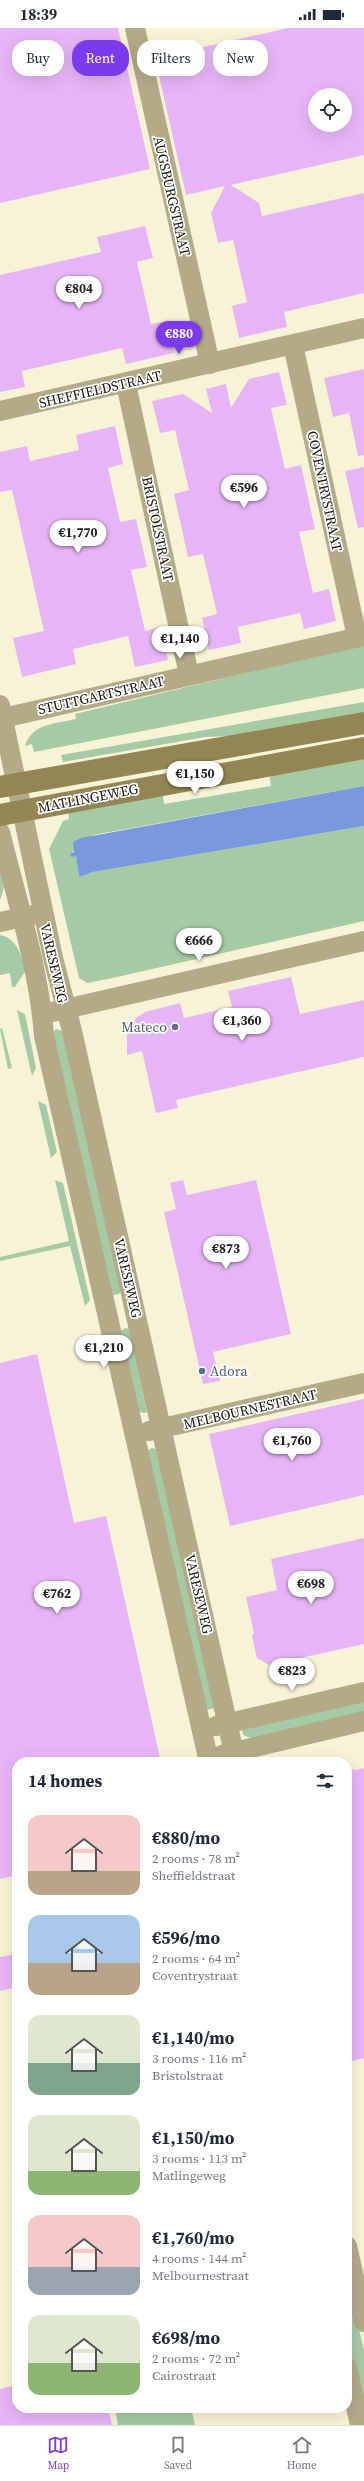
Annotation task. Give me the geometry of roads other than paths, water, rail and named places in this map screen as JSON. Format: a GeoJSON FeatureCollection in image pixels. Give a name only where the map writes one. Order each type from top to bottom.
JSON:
{"type":"FeatureCollection","features":[{"type":"Feature","properties":{"kind":"main road","name":"MATLINGEWEG"},"geometry":{"type":"LineString","coordinates":[[8,786],[364,724]]}},
{"type":"Feature","properties":{"kind":"main road","name":"MATLINGEWEG"},"geometry":{"type":"LineString","coordinates":[[0,815],[364,748]]}},
{"type":"Feature","properties":{"kind":"street","name":"AUGSBURGSTRAAT"},"geometry":{"type":"LineString","coordinates":[[135,28],[210,364]]}},
{"type":"Feature","properties":{"kind":"street","name":"SHEFFIELDSTRAAT"},"geometry":{"type":"LineString","coordinates":[[0,411],[126,384],[364,328]]}},
{"type":"Feature","properties":{"kind":"street","name":"COVENTRYSTRAAT"},"geometry":{"type":"LineString","coordinates":[[293,345],[361,637]]}},
{"type":"Feature","properties":{"kind":"street","name":"BRISTOLSTRAAT"},"geometry":{"type":"LineString","coordinates":[[126,384],[189,675]]}},
{"type":"Feature","properties":{"kind":"street","name":"STUTTGARTSTRAAT"},"geometry":{"type":"LineString","coordinates":[[1,712],[189,675],[361,637]]}},
{"type":"Feature","properties":{"kind":"street","name":"VARESEWEG"},"geometry":{"type":"LineString","coordinates":[[1,712],[8,786],[21,811],[235,1757]]}},
{"type":"Feature","properties":{"kind":"street","name":"VARESEWEG"},"geometry":{"type":"LineString","coordinates":[[0,832],[21,918],[42,1015],[44,1036],[136,1434],[207,1757]]}},
{"type":"Feature","properties":{"kind":"street","name":"VARESEWEG"},"geometry":{"type":"LineString","coordinates":[[0,922],[43,913]]}},
{"type":"Feature","properties":{"kind":"street"},"geometry":{"type":"LineString","coordinates":[[42,1015],[364,941]]}},
{"type":"Feature","properties":{"kind":"street","name":"MELBOURNESTRAAT"},"geometry":{"type":"LineString","coordinates":[[136,1434],[364,1384]]}},
{"type":"Feature","properties":{"kind":"street"},"geometry":{"type":"LineString","coordinates":[[202,1729],[364,1692]]}},
{"type":"Feature","properties":{"kind":"street"},"geometry":{"type":"LineString","coordinates":[[235,1757],[364,1721]]}},
{"type":"Feature","properties":{"kind":"street"},"geometry":{"type":"LineString","coordinates":[[352,2257],[364,2322]]}},
{"type":"Feature","properties":{"kind":"street"},"geometry":{"type":"LineString","coordinates":[[352,2389],[360,2425]]}},
{"type":"Feature","properties":{"kind":"water"},"geometry":{"type":"Polygon","coordinates":[[[364,786],[364,826],[93,872],[79,877],[76,856],[71,857],[70,853],[74,852],[73,842],[81,838],[364,786]]]}},
{"type":"Feature","properties":{"kind":"place","name":"Mateco"},"geometry":{"type":"Point","coordinates":[175,1027]}},
{"type":"Feature","properties":{"kind":"place","name":"Adora"},"geometry":{"type":"Point","coordinates":[202,1371]}}]}
